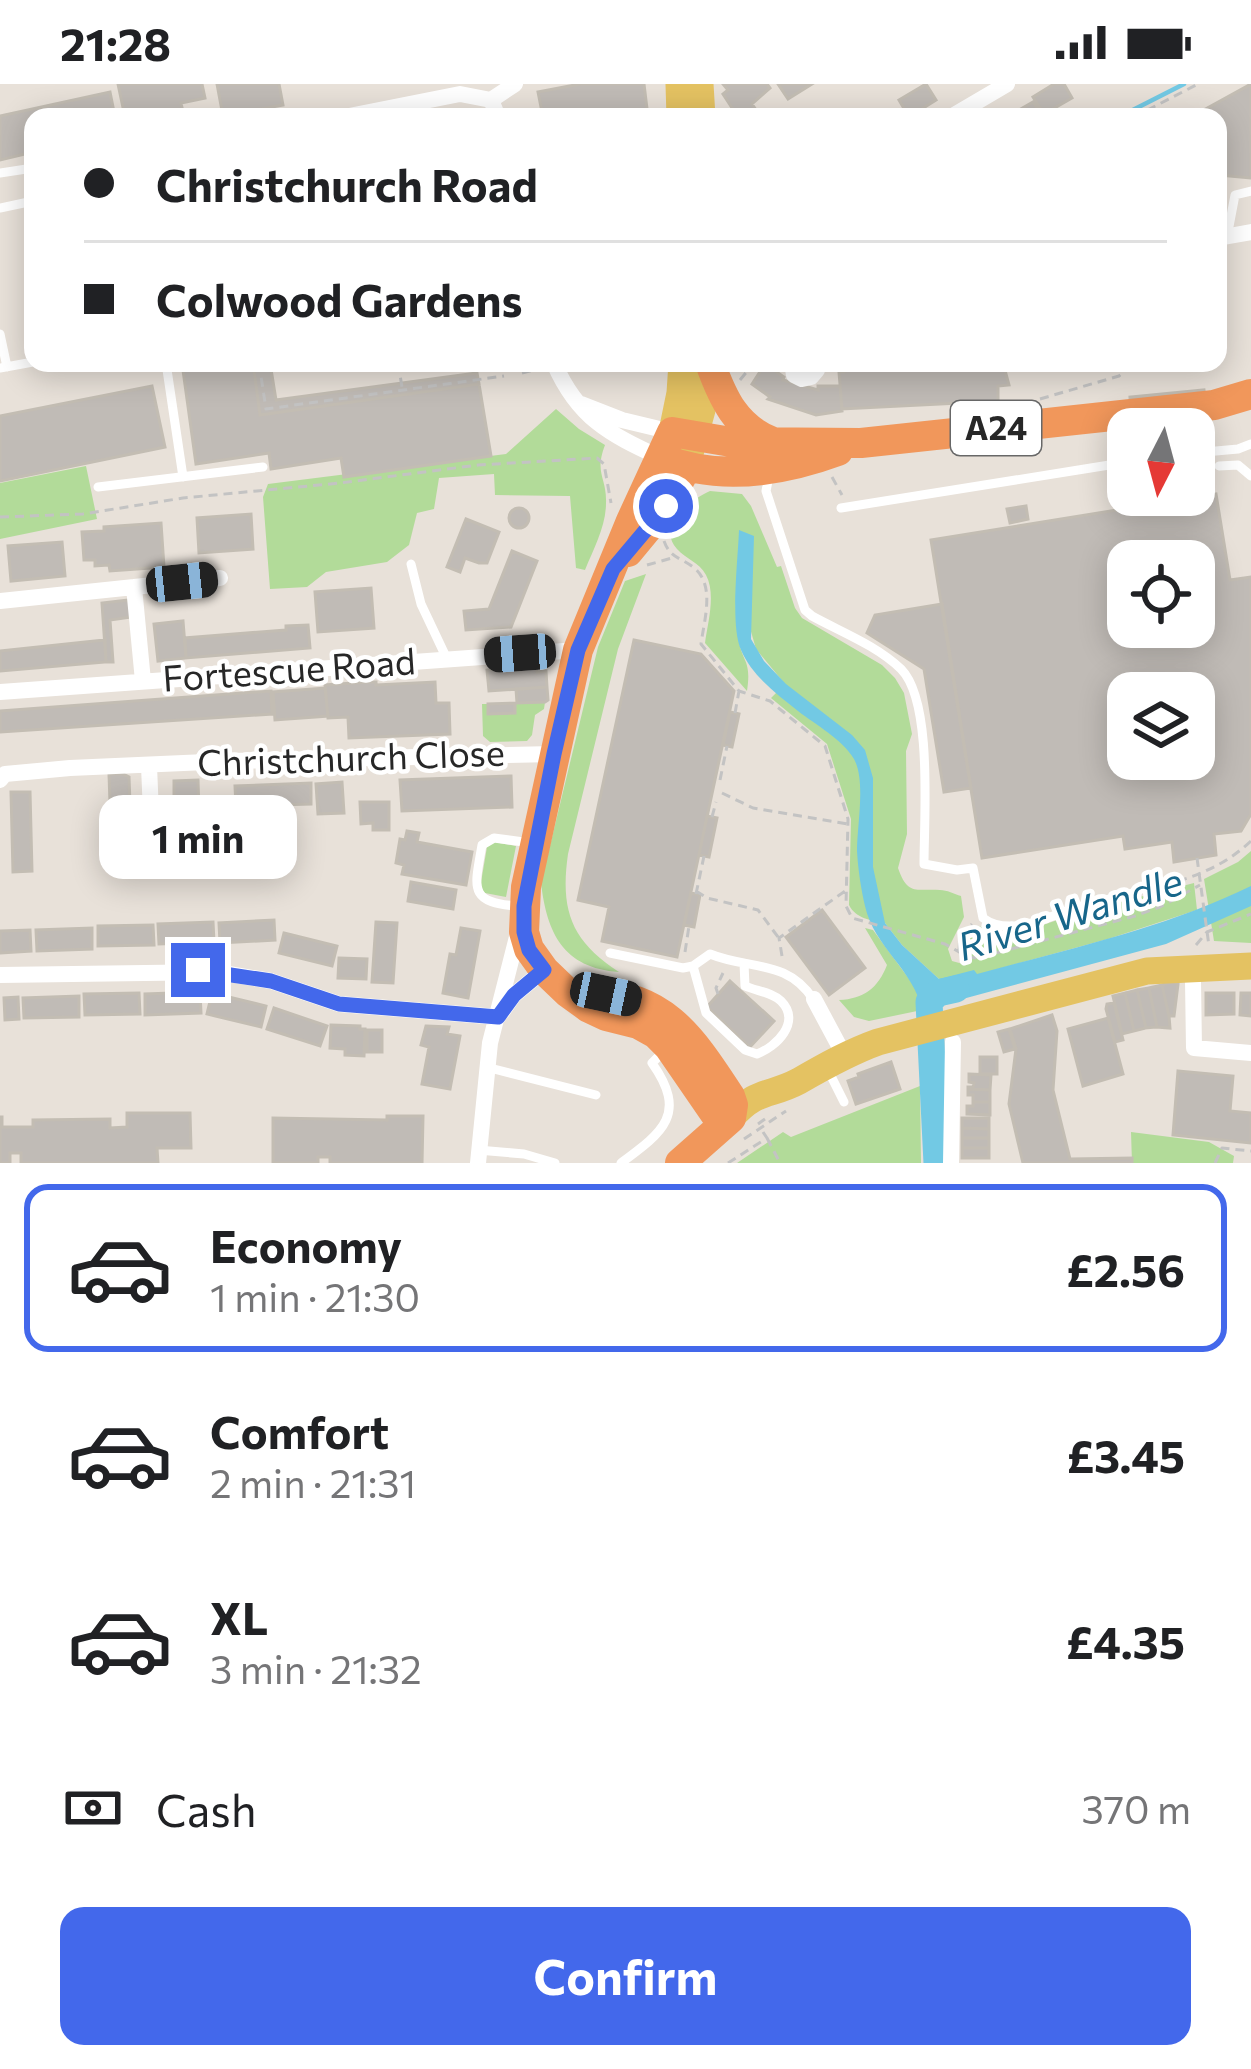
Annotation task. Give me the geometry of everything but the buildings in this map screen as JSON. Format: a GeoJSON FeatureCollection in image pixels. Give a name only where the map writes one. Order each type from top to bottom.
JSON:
{"type":"FeatureCollection","features":[{"type":"Feature","properties":{"kind":"highway"},"geometry":{"type":"LineString","coordinates":[[717,372],[734,415],[780,452]]}},
{"type":"Feature","properties":{"kind":"highway","name":"A24"},"geometry":{"type":"LineString","coordinates":[[1209,405],[1251,394]]}},
{"type":"Feature","properties":{"kind":"highway","name":"A24"},"geometry":{"type":"LineString","coordinates":[[679,449],[731,442],[814,460],[861,443],[1209,405],[1251,406]]}},
{"type":"Feature","properties":{"kind":"highway"},"geometry":{"type":"LineString","coordinates":[[679,449],[666,506],[613,569],[578,650],[523,910],[529,950],[544,970],[572,995],[607,1016],[656,1034],[742,1118]]}},
{"type":"Feature","properties":{"kind":"highway"},"geometry":{"type":"LineString","coordinates":[[572,995],[606,994],[658,1010],[678,1025],[742,1118]]}},
{"type":"Feature","properties":{"kind":"highway"},"geometry":{"type":"LineString","coordinates":[[680,1163],[742,1118]]}},
{"type":"Feature","properties":{"kind":"main road"},"geometry":{"type":"LineString","coordinates":[[679,449],[681,372]]}},
{"type":"Feature","properties":{"kind":"main road"},"geometry":{"type":"LineString","coordinates":[[679,449],[715,372]]}},
{"type":"Feature","properties":{"kind":"main road"},"geometry":{"type":"LineString","coordinates":[[742,1118],[794,1095],[835,1060],[878,1042],[915,1032],[949,1033],[1155,970],[1251,966]]}},
{"type":"Feature","properties":{"kind":"street"},"geometry":{"type":"LineString","coordinates":[[389,108],[460,94],[494,108],[515,84]]}},
{"type":"Feature","properties":{"kind":"street"},"geometry":{"type":"LineString","coordinates":[[966,108],[1006,84]]}},
{"type":"Feature","properties":{"kind":"street"},"geometry":{"type":"LineString","coordinates":[[552,372],[599,426],[679,449]]}},
{"type":"Feature","properties":{"kind":"street"},"geometry":{"type":"LineString","coordinates":[[575,401],[679,449]]}},
{"type":"Feature","properties":{"kind":"street"},"geometry":{"type":"LineString","coordinates":[[0,601],[220,578]]}},
{"type":"Feature","properties":{"kind":"street"},"geometry":{"type":"LineString","coordinates":[[134,587],[143,681]]}},
{"type":"Feature","properties":{"kind":"street","name":"Fortescue Road"},"geometry":{"type":"LineString","coordinates":[[0,692],[578,650]]}},
{"type":"Feature","properties":{"kind":"street","name":"Christchurch Close"},"geometry":{"type":"LineString","coordinates":[[0,780],[5,774],[70,768],[554,754]]}},
{"type":"Feature","properties":{"kind":"street","name":"Christchurch Close"},"geometry":{"type":"LineString","coordinates":[[149,766],[152,837]]}},
{"type":"Feature","properties":{"kind":"street"},"geometry":{"type":"LineString","coordinates":[[478,1156],[486,1067],[523,910]]}},
{"type":"Feature","properties":{"kind":"street"},"geometry":{"type":"LineString","coordinates":[[498,1017],[514,995],[544,970]]}},
{"type":"Feature","properties":{"kind":"street"},"geometry":{"type":"LineString","coordinates":[[0,975],[217,971],[271,981],[339,1004],[498,1017]]}},
{"type":"Feature","properties":{"kind":"street"},"geometry":{"type":"LineString","coordinates":[[1192,980],[1188,1043],[1251,1053]]}},
{"type":"Feature","properties":{"kind":"street"},"geometry":{"type":"LineString","coordinates":[[814,999],[835,1060]]}},
{"type":"Feature","properties":{"kind":"street"},"geometry":{"type":"LineString","coordinates":[[949,1033],[951,1163]]}},
{"type":"Feature","properties":{"kind":"lane"},"geometry":{"type":"LineString","coordinates":[[1227,221],[1235,195],[1251,190]]}},
{"type":"Feature","properties":{"kind":"lane"},"geometry":{"type":"LineString","coordinates":[[0,334],[3,367]]}},
{"type":"Feature","properties":{"kind":"lane"},"geometry":{"type":"LineString","coordinates":[[167,372],[183,477]]}},
{"type":"Feature","properties":{"kind":"lane"},"geometry":{"type":"LineString","coordinates":[[1215,451],[1251,444]]}},
{"type":"Feature","properties":{"kind":"lane"},"geometry":{"type":"LineString","coordinates":[[1238,449],[1251,455]]}},
{"type":"Feature","properties":{"kind":"lane"},"geometry":{"type":"LineString","coordinates":[[780,452],[766,491],[805,610],[855,632],[911,682],[922,735],[924,863],[957,870],[974,868],[983,918],[1002,926],[1033,922],[1136,892]]}},
{"type":"Feature","properties":{"kind":"lane"},"geometry":{"type":"LineString","coordinates":[[841,508],[1107,465]]}},
{"type":"Feature","properties":{"kind":"lane"},"geometry":{"type":"LineString","coordinates":[[1219,466],[1238,465],[1251,476]]}},
{"type":"Feature","properties":{"kind":"lane"},"geometry":{"type":"LineString","coordinates":[[98,487],[263,467]]}},
{"type":"Feature","properties":{"kind":"lane"},"geometry":{"type":"LineString","coordinates":[[411,565],[421,604],[447,658]]}},
{"type":"Feature","properties":{"kind":"lane"},"geometry":{"type":"LineString","coordinates":[[523,910],[479,896],[475,888],[482,845],[494,838],[536,844]]}},
{"type":"Feature","properties":{"kind":"lane"},"geometry":{"type":"LineString","coordinates":[[610,953],[682,968],[710,954],[796,978],[814,999]]}},
{"type":"Feature","properties":{"kind":"lane"},"geometry":{"type":"LineString","coordinates":[[693,966],[706,1013],[745,1050],[757,1054],[785,1033],[788,1013],[778,998],[745,986],[744,963]]}},
{"type":"Feature","properties":{"kind":"lane"},"geometry":{"type":"LineString","coordinates":[[621,1163],[666,1124],[667,1085],[652,1063],[669,1047]]}},
{"type":"Feature","properties":{"kind":"lane"},"geometry":{"type":"LineString","coordinates":[[835,1060],[844,1102]]}},
{"type":"Feature","properties":{"kind":"lane"},"geometry":{"type":"LineString","coordinates":[[486,1067],[596,1095]]}},
{"type":"Feature","properties":{"kind":"lane"},"geometry":{"type":"LineString","coordinates":[[478,1156],[524,1154],[555,1163]]}},
{"type":"Feature","properties":{"kind":"path"},"geometry":{"type":"LineString","coordinates":[[1151,108],[1198,84]]}},
{"type":"Feature","properties":{"kind":"path"},"geometry":{"type":"LineString","coordinates":[[260,372],[266,409],[503,376]]}},
{"type":"Feature","properties":{"kind":"path"},"geometry":{"type":"LineString","coordinates":[[400,372],[403,389]]}},
{"type":"Feature","properties":{"kind":"path"},"geometry":{"type":"LineString","coordinates":[[1036,400],[1124,372]]}},
{"type":"Feature","properties":{"kind":"path"},"geometry":{"type":"LineString","coordinates":[[0,518],[83,514],[478,465],[597,458],[604,464],[609,500],[616,513]]}},
{"type":"Feature","properties":{"kind":"path"},"geometry":{"type":"LineString","coordinates":[[828,470],[840,491]]}},
{"type":"Feature","properties":{"kind":"path"},"geometry":{"type":"LineString","coordinates":[[665,529],[667,549],[674,558],[703,576],[707,591],[701,644],[739,692],[770,701],[825,746],[848,824],[846,890],[852,918],[977,958],[1160,908],[1200,885]]}},
{"type":"Feature","properties":{"kind":"path"},"geometry":{"type":"LineString","coordinates":[[645,566],[674,558]]}},
{"type":"Feature","properties":{"kind":"path"},"geometry":{"type":"LineString","coordinates":[[735,713],[739,692]]}},
{"type":"Feature","properties":{"kind":"path"},"geometry":{"type":"LineString","coordinates":[[720,780],[728,746]]}},
{"type":"Feature","properties":{"kind":"path"},"geometry":{"type":"LineString","coordinates":[[722,793],[753,808],[848,824]]}},
{"type":"Feature","properties":{"kind":"path"},"geometry":{"type":"LineString","coordinates":[[712,817],[716,802]]}},
{"type":"Feature","properties":{"kind":"path"},"geometry":{"type":"LineString","coordinates":[[1136,892],[1199,875],[1234,857],[1251,841]]}},
{"type":"Feature","properties":{"kind":"path"},"geometry":{"type":"LineString","coordinates":[[704,856],[696,893],[758,910],[779,938],[781,958]]}},
{"type":"Feature","properties":{"kind":"path"},"geometry":{"type":"LineString","coordinates":[[1197,858],[1210,950]]}},
{"type":"Feature","properties":{"kind":"path"},"geometry":{"type":"LineString","coordinates":[[779,938],[846,890]]}},
{"type":"Feature","properties":{"kind":"path"},"geometry":{"type":"LineString","coordinates":[[1193,950],[1207,930],[1251,914]]}},
{"type":"Feature","properties":{"kind":"path"},"geometry":{"type":"LineString","coordinates":[[960,952],[961,935],[983,918]]}},
{"type":"Feature","properties":{"kind":"path"},"geometry":{"type":"LineString","coordinates":[[685,952],[689,926]]}},
{"type":"Feature","properties":{"kind":"path"},"geometry":{"type":"LineString","coordinates":[[718,994],[724,971]]}},
{"type":"Feature","properties":{"kind":"path"},"geometry":{"type":"LineString","coordinates":[[742,1118],[794,1095]]}},
{"type":"Feature","properties":{"kind":"path"},"geometry":{"type":"LineString","coordinates":[[728,1163],[765,1135],[781,1163]]}},
{"type":"Feature","properties":{"kind":"path"},"geometry":{"type":"LineString","coordinates":[[1215,1163],[1222,1148],[1251,1151]]}},
{"type":"Feature","properties":{"kind":"green space"},"geometry":{"type":"Polygon","coordinates":[[[556,409],[605,445],[601,469],[605,512],[585,570],[576,568],[570,496],[495,495],[494,474],[439,478],[434,509],[417,513],[409,545],[387,562],[326,572],[307,587],[270,589],[263,497],[268,484],[506,454],[556,409]]]}},
{"type":"Feature","properties":{"kind":"green space"},"geometry":{"type":"Polygon","coordinates":[[[86,466],[97,519],[0,539],[0,483],[86,466]]]}},
{"type":"Feature","properties":{"kind":"green space"},"geometry":{"type":"Polygon","coordinates":[[[710,491],[742,494],[751,506],[802,618],[882,665],[904,693],[912,734],[906,751],[907,834],[898,868],[910,887],[961,896],[964,917],[948,949],[952,961],[970,961],[972,952],[963,940],[979,926],[992,932],[1034,928],[1194,883],[1197,910],[976,975],[940,980],[885,923],[856,913],[849,905],[851,819],[827,744],[771,698],[785,684],[756,649],[738,586],[737,629],[748,672],[747,691],[705,643],[709,583],[700,567],[677,549],[671,532],[678,515],[710,491]]]}},
{"type":"Feature","properties":{"kind":"green space"},"geometry":{"type":"Polygon","coordinates":[[[646,574],[618,649],[566,874],[572,922],[590,948],[619,972],[584,963],[561,945],[548,917],[541,883],[598,647],[625,581],[646,574]]]}},
{"type":"Feature","properties":{"kind":"green space"},"geometry":{"type":"Polygon","coordinates":[[[545,702],[535,715],[527,741],[490,742],[483,736],[482,704],[488,704],[489,714],[515,713],[515,703],[545,702]]]}},
{"type":"Feature","properties":{"kind":"green space"},"geometry":{"type":"Polygon","coordinates":[[[494,842],[516,846],[506,897],[480,888],[487,847],[494,842]]]}},
{"type":"Feature","properties":{"kind":"green space"},"geometry":{"type":"Polygon","coordinates":[[[1251,851],[1251,943],[1214,941],[1204,879],[1251,851]]]}},
{"type":"Feature","properties":{"kind":"green space"},"geometry":{"type":"Polygon","coordinates":[[[865,928],[873,930],[915,987],[922,1010],[869,1021],[854,1017],[839,1000],[869,991],[887,965],[865,928]]]}},
{"type":"Feature","properties":{"kind":"green space"},"geometry":{"type":"Polygon","coordinates":[[[920,1086],[921,1163],[737,1163],[783,1132],[791,1137],[920,1086]]]}},
{"type":"Feature","properties":{"kind":"green space"},"geometry":{"type":"Polygon","coordinates":[[[1131,1132],[1209,1142],[1234,1156],[1233,1163],[1132,1163],[1131,1132]]]}},
{"type":"Feature","properties":{"kind":"water"},"geometry":{"type":"Polygon","coordinates":[[[739,530],[754,536],[751,639],[786,684],[865,750],[873,778],[873,867],[885,923],[939,979],[974,970],[977,974],[1116,936],[1251,886],[1251,906],[1166,944],[922,1010],[865,906],[857,851],[860,779],[854,759],[766,684],[741,650],[735,609],[739,530]]]}},
{"type":"Feature","properties":{"kind":"waterway"},"geometry":{"type":"LineString","coordinates":[[1137,108],[1184,84]]}},
{"type":"Feature","properties":{"kind":"waterway","name":"River Wandle"},"geometry":{"type":"LineString","coordinates":[[937,1163],[929,1002],[938,993],[956,989]]}},
{"type":"Feature","properties":{"kind":"route"},"geometry":{"type":"LineString","coordinates":[[198,970],[271,981],[339,1004],[498,1017],[514,995],[544,970],[529,950],[524,932],[526,886],[578,650],[613,569],[666,506]]}}]}
